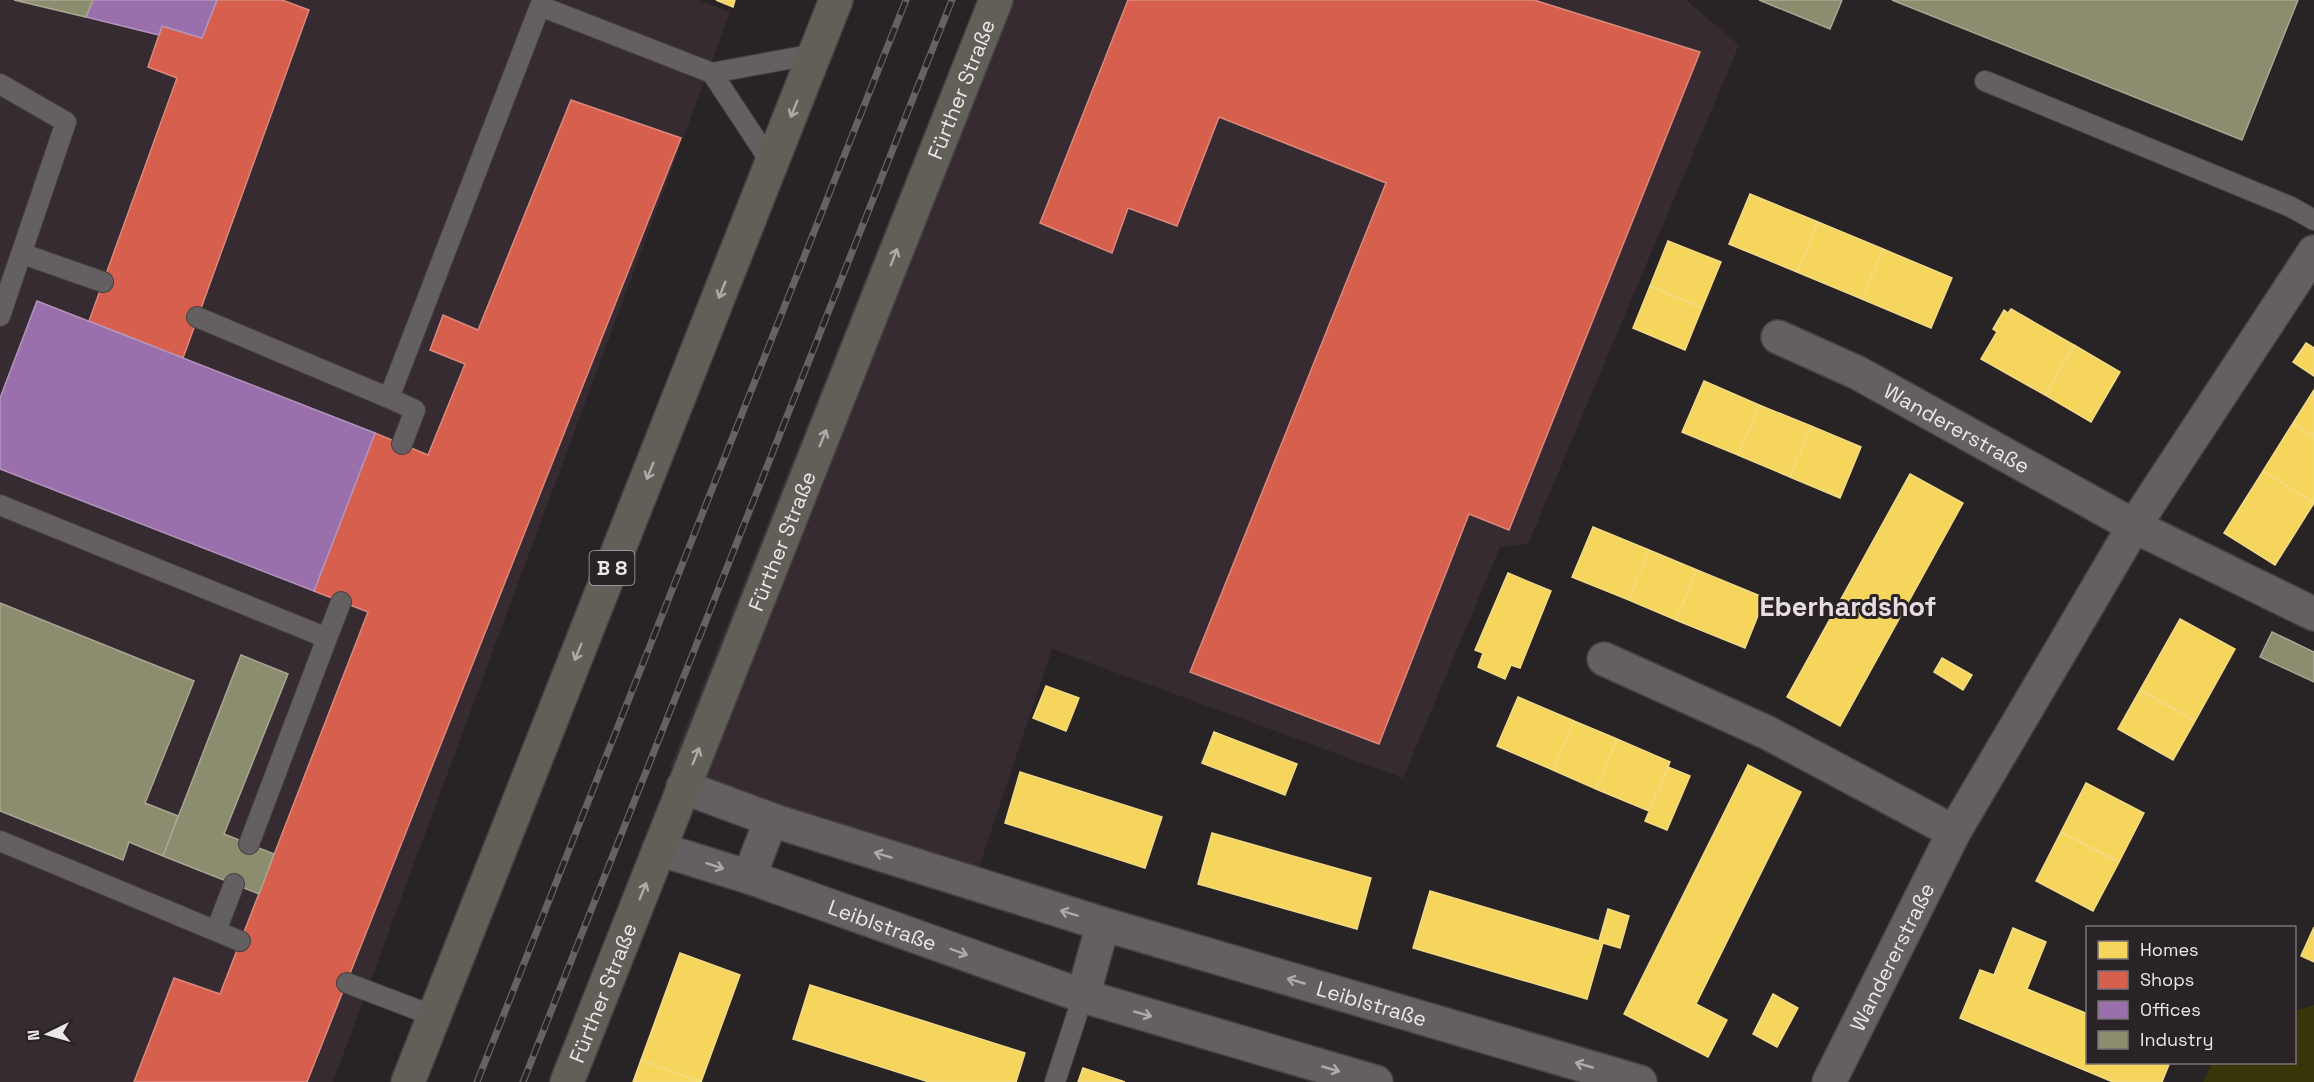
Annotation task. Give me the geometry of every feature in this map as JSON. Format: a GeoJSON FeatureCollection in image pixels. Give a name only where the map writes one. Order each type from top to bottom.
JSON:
{"type":"FeatureCollection","features":[{"type":"Feature","properties":{"kind":"main road","name":"B 8"},"geometry":{"type":"LineString","coordinates":[[408,1082],[837,0]]}},
{"type":"Feature","properties":{"kind":"main road","name":"Fürther Straße"},"geometry":{"type":"LineString","coordinates":[[567,1082],[996,0]]}},
{"type":"Feature","properties":{"kind":"street","name":"Wandererstraße"},"geometry":{"type":"LineString","coordinates":[[1828,1082],[1954,832],[2134,526],[2314,252]]}},
{"type":"Feature","properties":{"kind":"street","name":"Wandererstraße"},"geometry":{"type":"LineString","coordinates":[[1778,337],[1857,373],[2134,526]]}},
{"type":"Feature","properties":{"kind":"street"},"geometry":{"type":"LineString","coordinates":[[2134,526],[2314,614]]}},
{"type":"Feature","properties":{"kind":"street"},"geometry":{"type":"LineString","coordinates":[[1604,659],[1768,733],[1954,832]]}},
{"type":"Feature","properties":{"kind":"street","name":"Leiblstraße"},"geometry":{"type":"LineString","coordinates":[[683,787],[771,820],[1103,924],[1640,1082]]}},
{"type":"Feature","properties":{"kind":"street"},"geometry":{"type":"LineString","coordinates":[[750,877],[771,820]]}},
{"type":"Feature","properties":{"kind":"street","name":"Leiblstraße"},"geometry":{"type":"LineString","coordinates":[[659,849],[750,877],[1083,996],[1376,1082]]}},
{"type":"Feature","properties":{"kind":"street"},"geometry":{"type":"LineString","coordinates":[[1083,996],[1103,924]]}},
{"type":"Feature","properties":{"kind":"lane"},"geometry":{"type":"LineString","coordinates":[[389,398],[532,3],[712,74],[815,54]]}},
{"type":"Feature","properties":{"kind":"lane"},"geometry":{"type":"LineString","coordinates":[[712,74],[772,164]]}},
{"type":"Feature","properties":{"kind":"lane"},"geometry":{"type":"LineString","coordinates":[[1985,81],[2291,207],[2314,220]]}},
{"type":"Feature","properties":{"kind":"lane"},"geometry":{"type":"LineString","coordinates":[[0,84],[66,122],[23,254],[0,316]]}},
{"type":"Feature","properties":{"kind":"lane"},"geometry":{"type":"LineString","coordinates":[[23,254],[102,282]]}},
{"type":"Feature","properties":{"kind":"lane"},"geometry":{"type":"LineString","coordinates":[[197,317],[415,410],[402,444]]}},
{"type":"Feature","properties":{"kind":"lane"},"geometry":{"type":"LineString","coordinates":[[0,505],[327,638]]}},
{"type":"Feature","properties":{"kind":"lane"},"geometry":{"type":"LineString","coordinates":[[249,844],[341,602]]}},
{"type":"Feature","properties":{"kind":"lane"},"geometry":{"type":"LineString","coordinates":[[2,847],[240,941]]}},
{"type":"Feature","properties":{"kind":"lane"},"geometry":{"type":"LineString","coordinates":[[216,931],[234,884]]}},
{"type":"Feature","properties":{"kind":"lane"},"geometry":{"type":"LineString","coordinates":[[347,983],[434,1016]]}},
{"type":"Feature","properties":{"kind":"lane"},"geometry":{"type":"LineString","coordinates":[[1055,1082],[1083,996]]}},
{"type":"Feature","properties":{"kind":"shaded area"},"geometry":{"type":"Polygon","coordinates":[[[0,0],[699,0],[730,12],[333,1082],[0,1082],[0,0]]]}},
{"type":"Feature","properties":{"kind":"shaded area"},"geometry":{"type":"Polygon","coordinates":[[[977,0],[1686,0],[1739,45],[1528,544],[1500,547],[1403,778],[1052,649],[975,879],[670,767],[977,0]]]}},
{"type":"Feature","properties":{"kind":"shaded area"},"geometry":{"type":"Polygon","coordinates":[[[2314,1005],[2314,1082],[2203,1082],[2212,1064],[2296,1064],[2296,1011],[2314,1005]]]}},
{"type":"Feature","properties":{"kind":"building: Homes"},"geometry":{"type":"Polygon","coordinates":[[[716,0],[735,0],[733,7],[716,0]]]}},
{"type":"Feature","properties":{"kind":"building: Homes"},"geometry":{"type":"Polygon","coordinates":[[[1750,194],[1818,222],[1797,272],[1729,244],[1750,194]]]}},
{"type":"Feature","properties":{"kind":"building: Homes"},"geometry":{"type":"Polygon","coordinates":[[[1818,222],[1883,249],[1862,299],[1797,272],[1818,222]]]}},
{"type":"Feature","properties":{"kind":"building: Homes"},"geometry":{"type":"Polygon","coordinates":[[[1668,241],[1721,262],[1702,308],[1650,286],[1668,241]]]}},
{"type":"Feature","properties":{"kind":"building: Homes"},"geometry":{"type":"Polygon","coordinates":[[[1883,249],[1952,278],[1931,328],[1862,299],[1883,249]]]}},
{"type":"Feature","properties":{"kind":"building: Homes"},"geometry":{"type":"Polygon","coordinates":[[[1650,286],[1702,308],[1685,350],[1633,328],[1650,286]]]}},
{"type":"Feature","properties":{"kind":"building: Homes"},"geometry":{"type":"Polygon","coordinates":[[[2011,309],[2074,345],[2045,395],[1981,359],[1997,332],[1993,329],[2004,310],[2008,313],[2011,309]]]}},
{"type":"Feature","properties":{"kind":"building: Homes"},"geometry":{"type":"Polygon","coordinates":[[[2306,343],[2314,348],[2314,376],[2293,362],[2306,343]]]}},
{"type":"Feature","properties":{"kind":"building: Homes"},"geometry":{"type":"Polygon","coordinates":[[[2074,345],[2120,372],[2091,422],[2045,395],[2074,345]]]}},
{"type":"Feature","properties":{"kind":"building: Homes"},"geometry":{"type":"Polygon","coordinates":[[[1704,381],[1759,405],[1738,455],[1682,432],[1704,381]]]}},
{"type":"Feature","properties":{"kind":"building: Homes"},"geometry":{"type":"Polygon","coordinates":[[[2314,390],[2314,437],[2293,423],[2314,390]]]}},
{"type":"Feature","properties":{"kind":"building: Homes"},"geometry":{"type":"Polygon","coordinates":[[[1759,405],[1811,426],[1790,477],[1738,455],[1759,405]]]}},
{"type":"Feature","properties":{"kind":"building: Homes"},"geometry":{"type":"Polygon","coordinates":[[[2293,423],[2314,437],[2314,503],[2263,471],[2293,423]]]}},
{"type":"Feature","properties":{"kind":"building: Homes"},"geometry":{"type":"Polygon","coordinates":[[[1811,426],[1861,447],[1840,498],[1790,477],[1811,426]]]}},
{"type":"Feature","properties":{"kind":"building: Homes"},"geometry":{"type":"Polygon","coordinates":[[[2263,471],[2314,503],[2275,565],[2224,533],[2263,471]]]}},
{"type":"Feature","properties":{"kind":"building: Homes"},"geometry":{"type":"Polygon","coordinates":[[[1910,474],[1963,503],[1840,726],[1787,697],[1910,474]]]}},
{"type":"Feature","properties":{"kind":"building: Homes"},"geometry":{"type":"Polygon","coordinates":[[[1593,527],[1649,550],[1629,600],[1572,577],[1593,527]]]}},
{"type":"Feature","properties":{"kind":"building: Homes"},"geometry":{"type":"Polygon","coordinates":[[[1649,550],[1697,570],[1676,620],[1629,600],[1649,550]]]}},
{"type":"Feature","properties":{"kind":"building: Homes"},"geometry":{"type":"Polygon","coordinates":[[[1697,570],[1765,598],[1745,648],[1676,620],[1697,570]]]}},
{"type":"Feature","properties":{"kind":"building: Homes"},"geometry":{"type":"Polygon","coordinates":[[[1508,573],[1551,591],[1520,668],[1511,665],[1505,679],[1478,667],[1483,653],[1475,650],[1508,573]]]}},
{"type":"Feature","properties":{"kind":"building: Homes"},"geometry":{"type":"Polygon","coordinates":[[[2180,619],[2235,649],[2195,721],[2140,690],[2180,619]]]}},
{"type":"Feature","properties":{"kind":"building: Homes"},"geometry":{"type":"Polygon","coordinates":[[[1942,658],[1972,675],[1963,690],[1934,672],[1942,658]]]}},
{"type":"Feature","properties":{"kind":"building: Homes"},"geometry":{"type":"Polygon","coordinates":[[[1046,686],[1079,698],[1066,731],[1033,718],[1046,686]]]}},
{"type":"Feature","properties":{"kind":"building: Homes"},"geometry":{"type":"Polygon","coordinates":[[[2140,690],[2195,721],[2173,760],[2118,729],[2140,690]]]}},
{"type":"Feature","properties":{"kind":"building: Homes"},"geometry":{"type":"Polygon","coordinates":[[[1518,697],[1574,721],[1553,770],[1497,746],[1518,697]]]}},
{"type":"Feature","properties":{"kind":"building: Homes"},"geometry":{"type":"Polygon","coordinates":[[[1574,721],[1617,739],[1596,789],[1553,770],[1574,721]]]}},
{"type":"Feature","properties":{"kind":"building: Homes"},"geometry":{"type":"Polygon","coordinates":[[[1214,732],[1297,764],[1285,795],[1202,763],[1214,732]]]}},
{"type":"Feature","properties":{"kind":"building: Homes"},"geometry":{"type":"Polygon","coordinates":[[[1617,739],[1670,762],[1649,811],[1596,789],[1617,739]]]}},
{"type":"Feature","properties":{"kind":"building: Homes"},"geometry":{"type":"Polygon","coordinates":[[[1748,765],[1801,792],[1696,1004],[1727,1020],[1708,1057],[1624,1014],[1748,765]]]}},
{"type":"Feature","properties":{"kind":"building: Homes"},"geometry":{"type":"Polygon","coordinates":[[[1668,767],[1690,776],[1667,830],[1645,821],[1668,767]]]}},
{"type":"Feature","properties":{"kind":"building: Homes"},"geometry":{"type":"Polygon","coordinates":[[[1020,772],[1162,817],[1145,868],[1005,823],[1020,772]]]}},
{"type":"Feature","properties":{"kind":"building: Homes"},"geometry":{"type":"Polygon","coordinates":[[[2086,783],[2144,813],[2119,862],[2061,832],[2086,783]]]}},
{"type":"Feature","properties":{"kind":"building: Homes"},"geometry":{"type":"Polygon","coordinates":[[[2061,832],[2119,862],[2093,911],[2036,881],[2061,832]]]}},
{"type":"Feature","properties":{"kind":"building: Homes"},"geometry":{"type":"Polygon","coordinates":[[[1212,833],[1371,878],[1357,929],[1198,884],[1212,833]]]}},
{"type":"Feature","properties":{"kind":"building: Homes"},"geometry":{"type":"Polygon","coordinates":[[[1430,891],[1599,941],[1608,909],[1629,916],[1620,948],[1603,943],[1587,999],[1413,948],[1430,891]]]}},
{"type":"Feature","properties":{"kind":"building: Homes"},"geometry":{"type":"Polygon","coordinates":[[[2314,927],[2314,962],[2301,956],[2314,927]]]}},
{"type":"Feature","properties":{"kind":"building: Homes"},"geometry":{"type":"Polygon","coordinates":[[[2013,928],[2046,942],[2027,989],[2086,1013],[2086,1064],[2169,1064],[2162,1082],[2113,1082],[1960,1018],[1980,970],[1994,975],[2013,928]]]}},
{"type":"Feature","properties":{"kind":"building: Homes"},"geometry":{"type":"Polygon","coordinates":[[[680,953],[740,975],[701,1082],[641,1060],[680,953]]]}},
{"type":"Feature","properties":{"kind":"building: Homes"},"geometry":{"type":"Polygon","coordinates":[[[810,985],[1025,1053],[1016,1082],[929,1082],[793,1039],[810,985]]]}},
{"type":"Feature","properties":{"kind":"building: Homes"},"geometry":{"type":"Polygon","coordinates":[[[1773,994],[1798,1008],[1777,1047],[1753,1034],[1773,994]]]}},
{"type":"Feature","properties":{"kind":"building: Homes"},"geometry":{"type":"Polygon","coordinates":[[[641,1060],[701,1082],[633,1082],[641,1060]]]}},
{"type":"Feature","properties":{"kind":"building: Homes"},"geometry":{"type":"Polygon","coordinates":[[[1083,1068],[1125,1082],[1078,1082],[1083,1068]]]}},
{"type":"Feature","properties":{"kind":"building: Shops"},"geometry":{"type":"Polygon","coordinates":[[[217,0],[282,0],[309,10],[183,358],[89,321],[177,78],[148,67],[162,26],[202,38],[217,0]]]}},
{"type":"Feature","properties":{"kind":"building: Shops"},"geometry":{"type":"Polygon","coordinates":[[[1128,0],[1534,0],[1700,52],[1509,530],[1469,514],[1379,744],[1190,672],[1386,183],[1219,117],[1177,226],[1128,208],[1112,253],[1040,223],[1128,0]]]}},
{"type":"Feature","properties":{"kind":"building: Shops"},"geometry":{"type":"Polygon","coordinates":[[[571,100],[681,138],[307,1082],[134,1082],[174,978],[220,994],[368,612],[314,591],[375,433],[428,455],[465,364],[430,350],[443,315],[478,330],[571,100]]]}},
{"type":"Feature","properties":{"kind":"building: Offices"},"geometry":{"type":"Polygon","coordinates":[[[93,0],[217,0],[202,38],[162,26],[159,35],[86,17],[93,0]]]}},
{"type":"Feature","properties":{"kind":"building: Offices"},"geometry":{"type":"Polygon","coordinates":[[[37,301],[375,433],[314,591],[0,469],[0,398],[37,301]]]}},
{"type":"Feature","properties":{"kind":"building: Industry"},"geometry":{"type":"Polygon","coordinates":[[[14,0],[93,0],[86,17],[14,0]]]}},
{"type":"Feature","properties":{"kind":"building: Industry"},"geometry":{"type":"Polygon","coordinates":[[[1759,0],[1842,0],[1830,29],[1759,0]]]}},
{"type":"Feature","properties":{"kind":"building: Industry"},"geometry":{"type":"Polygon","coordinates":[[[1892,0],[2298,0],[2242,140],[1892,0]]]}},
{"type":"Feature","properties":{"kind":"building: Industry"},"geometry":{"type":"Polygon","coordinates":[[[0,603],[194,681],[145,803],[178,816],[163,856],[129,842],[123,860],[0,811],[0,603]]]}},
{"type":"Feature","properties":{"kind":"building: Industry"},"geometry":{"type":"Polygon","coordinates":[[[2272,632],[2314,652],[2314,682],[2260,657],[2272,632]]]}},
{"type":"Feature","properties":{"kind":"building: Industry"},"geometry":{"type":"Polygon","coordinates":[[[241,655],[288,674],[224,834],[274,854],[259,894],[163,856],[241,655]]]}},
{"type":"Feature","properties":{"kind":"railway"},"geometry":{"type":"LineString","coordinates":[[477,1082],[906,0]]}},
{"type":"Feature","properties":{"kind":"railway"},"geometry":{"type":"LineString","coordinates":[[523,1082],[952,0]]}},
{"type":"Feature","properties":{"kind":"district","name":"Eberhardshof"},"geometry":{"type":"Point","coordinates":[1848,606]}}]}
